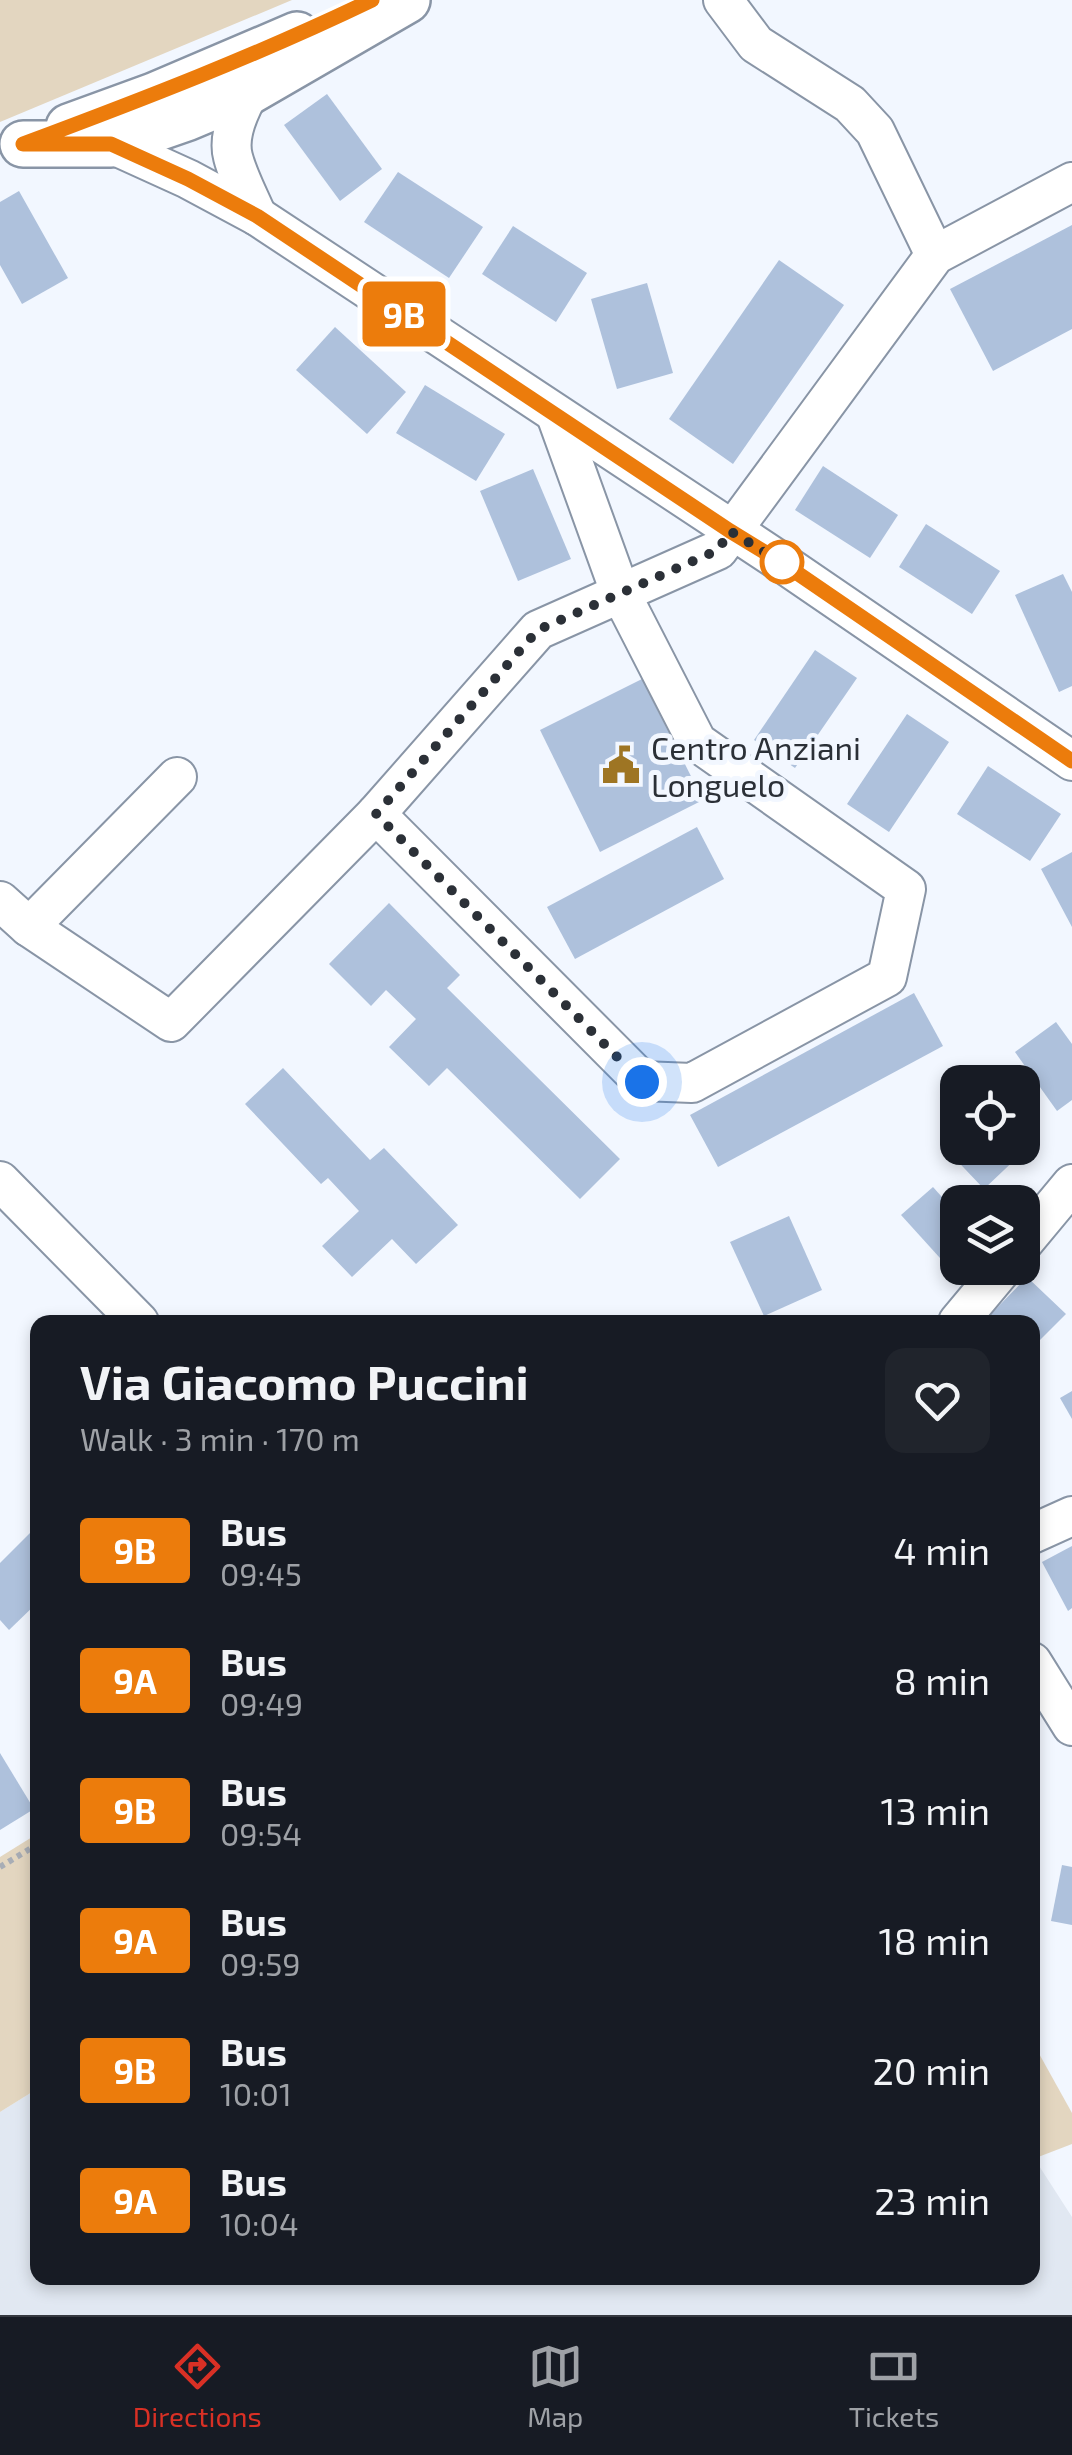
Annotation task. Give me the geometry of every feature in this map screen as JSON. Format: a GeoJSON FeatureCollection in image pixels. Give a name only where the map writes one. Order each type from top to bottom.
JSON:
{"type":"FeatureCollection","features":[{"type":"Feature","properties":{"kind":"street"},"geometry":{"type":"LineString","coordinates":[[12,150],[111,144],[186,118],[248,92],[406,0]]}},
{"type":"Feature","properties":{"kind":"street"},"geometry":{"type":"LineString","coordinates":[[723,0],[756,44],[850,104],[874,131],[935,254]]}},
{"type":"Feature","properties":{"kind":"street"},"geometry":{"type":"LineString","coordinates":[[257,216],[232,154],[232,135],[248,92],[269,62],[353,9]]}},
{"type":"Feature","properties":{"kind":"street"},"geometry":{"type":"LineString","coordinates":[[12,150],[154,96],[353,9]]}},
{"type":"Feature","properties":{"kind":"street"},"geometry":{"type":"LineString","coordinates":[[111,144],[257,216],[1068,750]]}},
{"type":"Feature","properties":{"kind":"street"},"geometry":{"type":"LineString","coordinates":[[0,901],[29,926],[171,1022],[376,814],[538,630],[718,550],[935,254],[1072,182]]}},
{"type":"Feature","properties":{"kind":"street"},"geometry":{"type":"LineString","coordinates":[[376,814],[642,1082],[692,1083],[887,977],[906,889],[698,742],[620,592],[556,415]]}},
{"type":"Feature","properties":{"kind":"street"},"geometry":{"type":"LineString","coordinates":[[29,926],[176,777]]}},
{"type":"Feature","properties":{"kind":"street"},"geometry":{"type":"LineString","coordinates":[[0,1182],[132,1315]]}},
{"type":"Feature","properties":{"kind":"street"},"geometry":{"type":"LineString","coordinates":[[1040,1222],[1072,1184]]}},
{"type":"Feature","properties":{"kind":"street"},"geometry":{"type":"LineString","coordinates":[[964,1315],[990,1285]]}},
{"type":"Feature","properties":{"kind":"street"},"geometry":{"type":"LineString","coordinates":[[1040,1530],[1072,1516]]}},
{"type":"Feature","properties":{"kind":"street"},"geometry":{"type":"LineString","coordinates":[[1040,1675],[1072,1726]]}},
{"type":"Feature","properties":{"kind":"path"},"geometry":{"type":"LineString","coordinates":[[0,1867],[30,1849]]}},
{"type":"Feature","properties":{"kind":"shaded area"},"geometry":{"type":"Polygon","coordinates":[[[0,0],[292,0],[0,122],[0,0]]]}},
{"type":"Feature","properties":{"kind":"shaded area"},"geometry":{"type":"Polygon","coordinates":[[[30,1838],[30,2093],[0,2112],[0,1857],[30,1838]]]}},
{"type":"Feature","properties":{"kind":"shaded area"},"geometry":{"type":"Polygon","coordinates":[[[1040,2055],[1072,2113],[1072,2144],[1040,2156],[1040,2055]]]}},
{"type":"Feature","properties":{"kind":"shaded area"},"geometry":{"type":"Polygon","coordinates":[[[30,2093],[30,2285],[1040,2285],[1040,2167],[1072,2217],[1072,2315],[0,2315],[0,2112],[30,2093]]]}},
{"type":"Feature","properties":{"kind":"building"},"geometry":{"type":"Polygon","coordinates":[[[327,94],[382,169],[340,201],[284,125],[327,94]]]}},
{"type":"Feature","properties":{"kind":"building"},"geometry":{"type":"Polygon","coordinates":[[[398,172],[483,227],[449,278],[364,222],[398,172]]]}},
{"type":"Feature","properties":{"kind":"building"},"geometry":{"type":"Polygon","coordinates":[[[19,191],[68,278],[22,304],[0,265],[0,202],[19,191]]]}},
{"type":"Feature","properties":{"kind":"building"},"geometry":{"type":"Polygon","coordinates":[[[1072,225],[1072,329],[993,371],[950,289],[1072,225]]]}},
{"type":"Feature","properties":{"kind":"building"},"geometry":{"type":"Polygon","coordinates":[[[513,226],[587,273],[556,322],[482,274],[513,226]]]}},
{"type":"Feature","properties":{"kind":"building"},"geometry":{"type":"Polygon","coordinates":[[[779,260],[844,305],[733,464],[669,419],[779,260]]]}},
{"type":"Feature","properties":{"kind":"building"},"geometry":{"type":"Polygon","coordinates":[[[647,283],[673,373],[617,389],[591,299],[647,283]]]}},
{"type":"Feature","properties":{"kind":"building"},"geometry":{"type":"Polygon","coordinates":[[[335,327],[406,392],[367,434],[296,370],[335,327]]]}},
{"type":"Feature","properties":{"kind":"building"},"geometry":{"type":"Polygon","coordinates":[[[425,385],[505,434],[476,481],[396,433],[425,385]]]}},
{"type":"Feature","properties":{"kind":"building"},"geometry":{"type":"Polygon","coordinates":[[[823,466],[898,515],[870,558],[795,510],[823,466]]]}},
{"type":"Feature","properties":{"kind":"building"},"geometry":{"type":"Polygon","coordinates":[[[533,469],[571,559],[518,581],[480,491],[533,469]]]}},
{"type":"Feature","properties":{"kind":"building"},"geometry":{"type":"Polygon","coordinates":[[[926,524],[1000,571],[972,614],[899,567],[926,524]]]}},
{"type":"Feature","properties":{"kind":"building"},"geometry":{"type":"Polygon","coordinates":[[[1063,574],[1072,592],[1072,686],[1059,692],[1015,595],[1063,574]]]}},
{"type":"Feature","properties":{"kind":"building"},"geometry":{"type":"Polygon","coordinates":[[[815,650],[857,678],[795,768],[754,740],[815,650]]]}},
{"type":"Feature","properties":{"kind":"building","name":"Centro Anziani Longuelo"},"geometry":{"type":"Polygon","coordinates":[[[642,679],[703,800],[600,852],[540,730],[642,679]]]}},
{"type":"Feature","properties":{"kind":"building"},"geometry":{"type":"Polygon","coordinates":[[[907,714],[949,742],[889,832],[847,804],[907,714]]]}},
{"type":"Feature","properties":{"kind":"building"},"geometry":{"type":"Polygon","coordinates":[[[988,766],[1061,814],[1030,861],[957,814],[988,766]]]}},
{"type":"Feature","properties":{"kind":"building"},"geometry":{"type":"Polygon","coordinates":[[[697,827],[724,879],[575,959],[547,907],[697,827]]]}},
{"type":"Feature","properties":{"kind":"building"},"geometry":{"type":"Polygon","coordinates":[[[1072,852],[1072,927],[1041,869],[1072,852]]]}},
{"type":"Feature","properties":{"kind":"building"},"geometry":{"type":"Polygon","coordinates":[[[389,903],[460,975],[447,988],[620,1159],[580,1199],[447,1068],[429,1086],[389,1047],[416,1019],[386,990],[371,1006],[329,964],[389,903]]]}},
{"type":"Feature","properties":{"kind":"building"},"geometry":{"type":"Polygon","coordinates":[[[914,993],[943,1046],[718,1167],[690,1115],[914,993]]]}},
{"type":"Feature","properties":{"kind":"building"},"geometry":{"type":"Polygon","coordinates":[[[1056,1022],[1072,1044],[1072,1100],[1057,1111],[1040,1087],[1040,1065],[1024,1065],[1015,1052],[1056,1022]]]}},
{"type":"Feature","properties":{"kind":"building"},"geometry":{"type":"Polygon","coordinates":[[[283,1068],[370,1160],[384,1148],[458,1225],[416,1264],[392,1239],[352,1277],[322,1246],[359,1211],[328,1178],[321,1184],[245,1104],[283,1068]]]}},
{"type":"Feature","properties":{"kind":"building"},"geometry":{"type":"Polygon","coordinates":[[[961,1165],[1009,1165],[988,1185],[980,1185],[961,1165]]]}},
{"type":"Feature","properties":{"kind":"building"},"geometry":{"type":"Polygon","coordinates":[[[933,1187],[940,1195],[940,1258],[901,1215],[933,1187]]]}},
{"type":"Feature","properties":{"kind":"building"},"geometry":{"type":"Polygon","coordinates":[[[789,1216],[822,1290],[764,1315],[730,1242],[789,1216]]]}},
{"type":"Feature","properties":{"kind":"building"},"geometry":{"type":"Polygon","coordinates":[[[1019,1285],[1035,1285],[1066,1314],[1040,1340],[1040,1315],[990,1315],[1019,1285]]]}},
{"type":"Feature","properties":{"kind":"building"},"geometry":{"type":"Polygon","coordinates":[[[1072,1391],[1072,1419],[1060,1398],[1072,1391]]]}},
{"type":"Feature","properties":{"kind":"building"},"geometry":{"type":"Polygon","coordinates":[[[30,1533],[30,1610],[9,1630],[0,1620],[0,1563],[30,1533]]]}},
{"type":"Feature","properties":{"kind":"building"},"geometry":{"type":"Polygon","coordinates":[[[1072,1546],[1072,1608],[1068,1611],[1042,1562],[1072,1546]]]}},
{"type":"Feature","properties":{"kind":"building"},"geometry":{"type":"Polygon","coordinates":[[[0,1753],[30,1802],[30,1811],[0,1830],[0,1753]]]}},
{"type":"Feature","properties":{"kind":"building"},"geometry":{"type":"Polygon","coordinates":[[[1062,1865],[1072,1867],[1072,1925],[1051,1921],[1062,1865]]]}},
{"type":"Feature","properties":{"kind":"bus line","name":"9B"},"geometry":{"type":"LineString","coordinates":[[372,0],[154,96],[23,144],[111,144],[257,216],[784,564],[1072,761]]}},
{"type":"Feature","properties":{"kind":"place","name":"Centro Anziani Longuelo"},"geometry":{"type":"Point","coordinates":[621,765]}},
{"type":"Feature","properties":{"kind":"route"},"geometry":{"type":"LineString","coordinates":[[642,1082],[376,814],[538,630],[718,550],[730,531],[782,562]]}}]}
